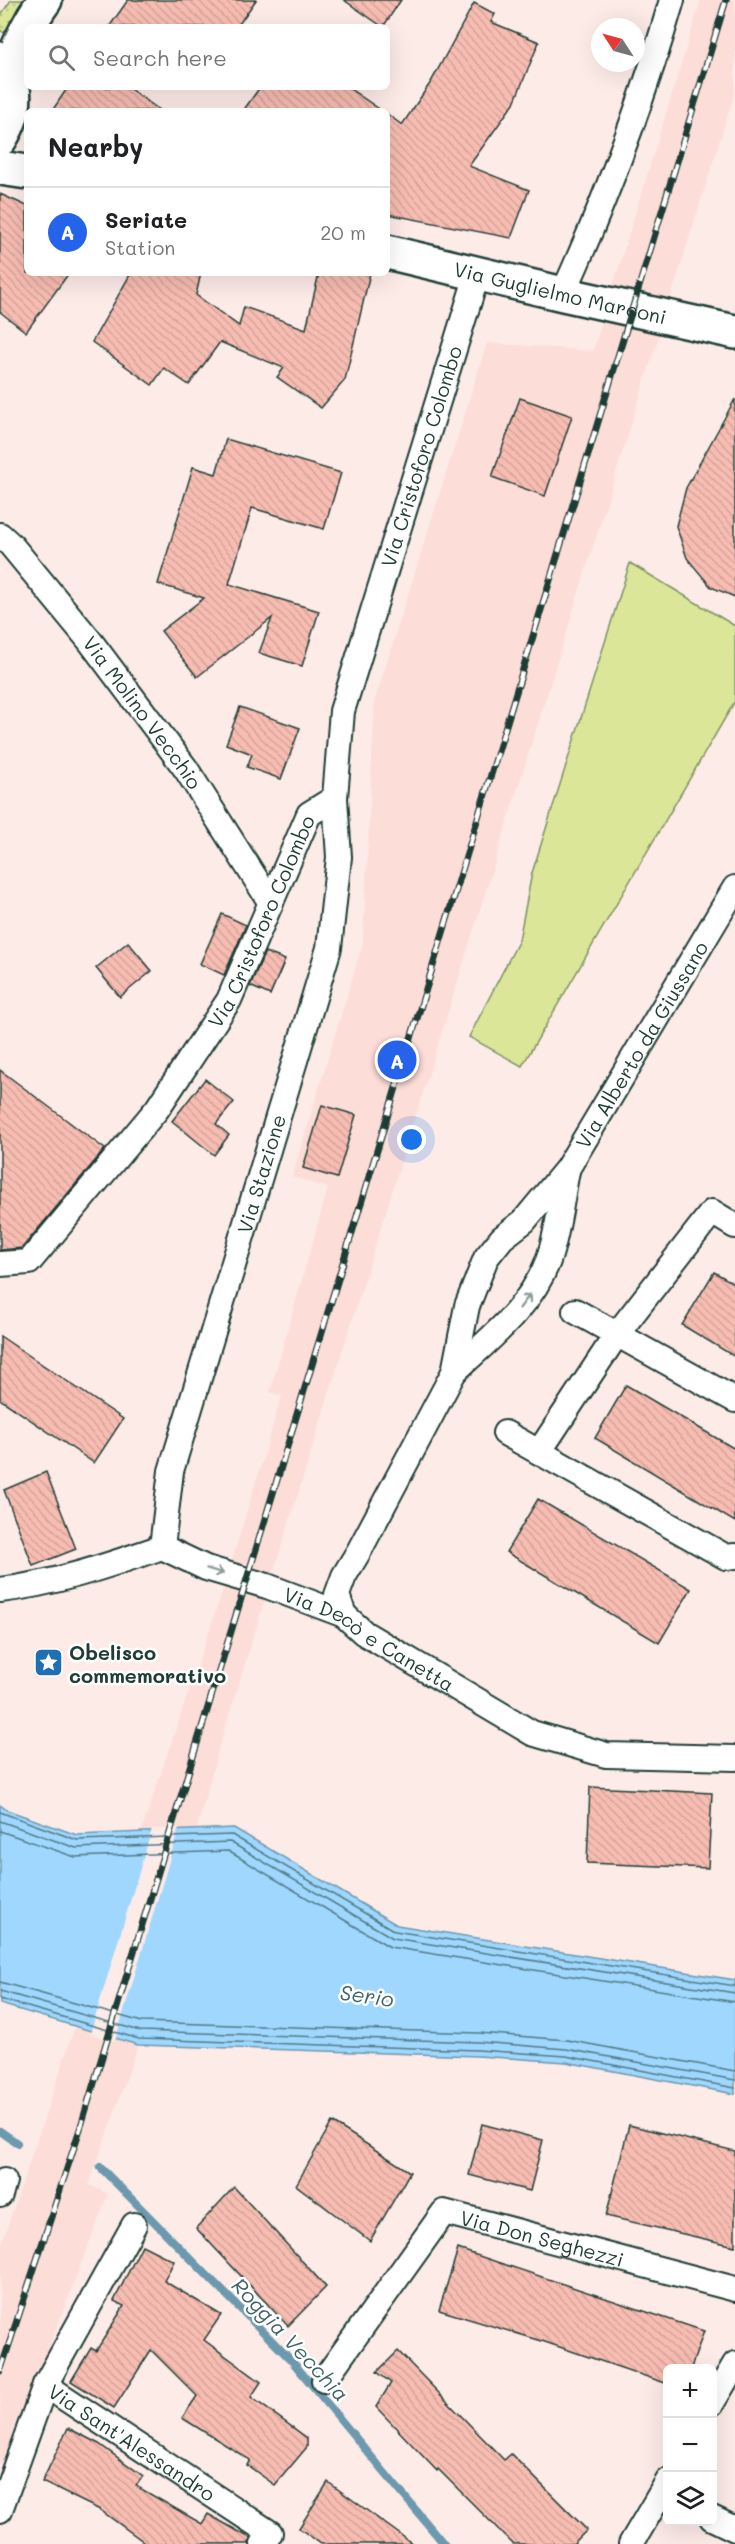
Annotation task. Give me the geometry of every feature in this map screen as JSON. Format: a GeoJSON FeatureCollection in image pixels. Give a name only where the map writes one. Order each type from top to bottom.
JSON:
{"type":"FeatureCollection","features":[{"type":"Feature","properties":{"kind":"main road"},"geometry":{"type":"LineString","coordinates":[[28,24],[45,0]]}},
{"type":"Feature","properties":{"kind":"main road"},"geometry":{"type":"LineString","coordinates":[[0,139],[9,125],[21,118],[5,66],[24,32]]}},
{"type":"Feature","properties":{"kind":"main road"},"geometry":{"type":"LineString","coordinates":[[0,168],[24,172]]}},
{"type":"Feature","properties":{"kind":"main road","name":"Via Guglielmo Marconi"},"geometry":{"type":"LineString","coordinates":[[390,253],[735,332]]}},
{"type":"Feature","properties":{"kind":"street"},"geometry":{"type":"LineString","coordinates":[[563,294],[594,226],[660,42],[672,0]]}},
{"type":"Feature","properties":{"kind":"street","name":"Via Cristoforo Colombo"},"geometry":{"type":"LineString","coordinates":[[0,1264],[29,1262],[124,1150],[163,1099],[229,1000],[309,814],[335,798],[342,711],[478,272]]}},
{"type":"Feature","properties":{"kind":"street","name":"Via Molino Vecchio"},"geometry":{"type":"LineString","coordinates":[[0,535],[11,545],[90,641],[186,769],[271,903]]}},
{"type":"Feature","properties":{"kind":"street","name":"Via Stazione"},"geometry":{"type":"LineString","coordinates":[[162,1547],[171,1471],[329,948],[339,857],[335,798]]}},
{"type":"Feature","properties":{"kind":"street","name":"Via Alberto da Giussano"},"geometry":{"type":"LineString","coordinates":[[567,1169],[735,888]]}},
{"type":"Feature","properties":{"kind":"street"},"geometry":{"type":"LineString","coordinates":[[344,1615],[337,1595],[344,1576],[454,1372],[467,1306],[486,1258],[502,1238],[524,1221],[567,1169]]}},
{"type":"Feature","properties":{"kind":"street"},"geometry":{"type":"LineString","coordinates":[[454,1372],[514,1316],[535,1287],[548,1261],[567,1169]]}},
{"type":"Feature","properties":{"kind":"street"},"geometry":{"type":"LineString","coordinates":[[539,1452],[617,1334],[712,1212],[735,1226]]}},
{"type":"Feature","properties":{"kind":"street"},"geometry":{"type":"LineString","coordinates":[[524,1221],[544,1227],[554,1237]]}},
{"type":"Feature","properties":{"kind":"street"},"geometry":{"type":"LineString","coordinates":[[467,1306],[484,1324],[499,1329]]}},
{"type":"Feature","properties":{"kind":"street"},"geometry":{"type":"LineString","coordinates":[[575,1311],[735,1400]]}},
{"type":"Feature","properties":{"kind":"street"},"geometry":{"type":"LineString","coordinates":[[506,1433],[726,1557],[735,1556]]}},
{"type":"Feature","properties":{"kind":"street"},"geometry":{"type":"LineString","coordinates":[[0,1590],[25,1588],[162,1547]]}},
{"type":"Feature","properties":{"kind":"street","name":"Via Decò e Canetta"},"geometry":{"type":"LineString","coordinates":[[162,1547],[206,1568],[267,1586],[344,1615],[364,1633],[532,1733],[606,1755],[735,1758]]}},
{"type":"Feature","properties":{"kind":"street","name":"Via Don Seghezzi"},"geometry":{"type":"LineString","coordinates":[[324,2380],[444,2212],[735,2289]]}},
{"type":"Feature","properties":{"kind":"street"},"geometry":{"type":"LineString","coordinates":[[45,2385],[134,2225]]}},
{"type":"Feature","properties":{"kind":"street"},"geometry":{"type":"LineString","coordinates":[[717,2395],[735,2364]]}},
{"type":"Feature","properties":{"kind":"street","name":"Via Sant'Alessandro"},"geometry":{"type":"LineString","coordinates":[[0,2510],[45,2385],[274,2540]]}},
{"type":"Feature","properties":{"kind":"street"},"geometry":{"type":"LineString","coordinates":[[631,2544],[663,2494]]}},
{"type":"Feature","properties":{"kind":"street"},"geometry":{"type":"LineString","coordinates":[[717,2520],[735,2529]]}},
{"type":"Feature","properties":{"kind":"shaded area"},"geometry":{"type":"Polygon","coordinates":[[[701,0],[735,0],[735,91],[219,1747],[138,2045],[89,2185],[108,2194],[0,2474],[0,2249],[224,1587],[282,1396],[270,1392],[328,1188],[292,1177],[363,943],[375,700],[487,343],[593,351],[701,0]]]}},
{"type":"Feature","properties":{"kind":"green space"},"geometry":{"type":"Polygon","coordinates":[[[11,0],[27,0],[4,33],[0,30],[0,16],[11,0]]]}},
{"type":"Feature","properties":{"kind":"green space"},"geometry":{"type":"Polygon","coordinates":[[[630,563],[735,626],[735,701],[522,1066],[469,1037],[519,940],[532,873],[630,563]]]}},
{"type":"Feature","properties":{"kind":"water","name":"Serio"},"geometry":{"type":"Polygon","coordinates":[[[0,1805],[7,1810],[77,1835],[234,1828],[397,1925],[735,1980],[735,2094],[566,2062],[478,2056],[138,2045],[0,2004],[0,1805]]]}},
{"type":"Feature","properties":{"kind":"pier"},"geometry":{"type":"Polygon","coordinates":[[[179,1828],[115,2041],[90,2034],[152,1829],[179,1828]]]}},
{"type":"Feature","properties":{"kind":"building"},"geometry":{"type":"Polygon","coordinates":[[[128,0],[256,0],[239,24],[111,24],[128,0]]]}},
{"type":"Feature","properties":{"kind":"building"},"geometry":{"type":"Polygon","coordinates":[[[344,0],[401,0],[385,24],[379,24],[344,0]]]}},
{"type":"Feature","properties":{"kind":"building"},"geometry":{"type":"Polygon","coordinates":[[[474,3],[495,14],[491,22],[539,42],[514,103],[469,166],[529,190],[511,238],[390,215],[390,116],[402,125],[431,82],[474,3]]]}},
{"type":"Feature","properties":{"kind":"building"},"geometry":{"type":"Polygon","coordinates":[[[66,90],[131,90],[157,108],[54,108],[66,90]]]}},
{"type":"Feature","properties":{"kind":"building"},"geometry":{"type":"Polygon","coordinates":[[[258,90],[351,90],[378,108],[245,108],[258,90]]]}},
{"type":"Feature","properties":{"kind":"building"},"geometry":{"type":"Polygon","coordinates":[[[0,194],[24,205],[24,276],[67,276],[26,332],[0,312],[0,194]]]}},
{"type":"Feature","properties":{"kind":"building"},"geometry":{"type":"Polygon","coordinates":[[[129,276],[200,276],[196,295],[239,326],[244,307],[306,329],[318,276],[369,276],[345,380],[321,408],[277,377],[284,368],[220,342],[189,385],[164,368],[152,385],[92,342],[129,276]]]}},
{"type":"Feature","properties":{"kind":"building"},"geometry":{"type":"Polygon","coordinates":[[[520,398],[572,416],[545,496],[492,477],[520,398]]]}},
{"type":"Feature","properties":{"kind":"building"},"geometry":{"type":"Polygon","coordinates":[[[735,399],[735,597],[711,587],[687,558],[676,526],[686,488],[735,399]]]}},
{"type":"Feature","properties":{"kind":"building"},"geometry":{"type":"Polygon","coordinates":[[[226,439],[341,473],[324,529],[252,508],[229,584],[319,611],[302,666],[259,653],[272,618],[197,677],[161,631],[204,598],[158,584],[193,467],[216,474],[226,439]]]}},
{"type":"Feature","properties":{"kind":"building"},"geometry":{"type":"Polygon","coordinates":[[[240,707],[300,728],[281,779],[247,767],[252,754],[226,744],[240,707]]]}},
{"type":"Feature","properties":{"kind":"building"},"geometry":{"type":"Polygon","coordinates":[[[222,914],[246,925],[224,975],[200,964],[222,914]]]}},
{"type":"Feature","properties":{"kind":"building"},"geometry":{"type":"Polygon","coordinates":[[[128,942],[152,971],[120,997],[96,968],[128,942]]]}},
{"type":"Feature","properties":{"kind":"building"},"geometry":{"type":"Polygon","coordinates":[[[265,952],[285,960],[270,995],[250,986],[265,952]]]}},
{"type":"Feature","properties":{"kind":"building"},"geometry":{"type":"Polygon","coordinates":[[[0,1070],[105,1149],[22,1248],[0,1250],[0,1070]]]}},
{"type":"Feature","properties":{"kind":"building"},"geometry":{"type":"Polygon","coordinates":[[[205,1079],[234,1102],[216,1124],[229,1135],[214,1155],[172,1121],[205,1079]]]}},
{"type":"Feature","properties":{"kind":"building"},"geometry":{"type":"Polygon","coordinates":[[[322,1105],[356,1115],[337,1178],[303,1168],[322,1105]]]}},
{"type":"Feature","properties":{"kind":"building"},"geometry":{"type":"Polygon","coordinates":[[[714,1272],[735,1284],[735,1357],[682,1325],[714,1272]]]}},
{"type":"Feature","properties":{"kind":"building"},"geometry":{"type":"Polygon","coordinates":[[[0,1336],[123,1419],[94,1463],[0,1399],[0,1336]]]}},
{"type":"Feature","properties":{"kind":"building"},"geometry":{"type":"Polygon","coordinates":[[[626,1385],[735,1449],[735,1522],[595,1438],[626,1385]]]}},
{"type":"Feature","properties":{"kind":"building"},"geometry":{"type":"Polygon","coordinates":[[[46,1472],[76,1549],[33,1566],[4,1490],[46,1472]]]}},
{"type":"Feature","properties":{"kind":"building"},"geometry":{"type":"Polygon","coordinates":[[[538,1499],[691,1589],[659,1643],[506,1552],[538,1499]]]}},
{"type":"Feature","properties":{"kind":"building"},"geometry":{"type":"Polygon","coordinates":[[[590,1787],[712,1793],[708,1868],[587,1863],[590,1787]]]}},
{"type":"Feature","properties":{"kind":"building"},"geometry":{"type":"Polygon","coordinates":[[[332,2122],[410,2172],[370,2241],[296,2185],[332,2122]]]}},
{"type":"Feature","properties":{"kind":"building"},"geometry":{"type":"Polygon","coordinates":[[[482,2124],[543,2140],[530,2191],[469,2175],[482,2124]]]}},
{"type":"Feature","properties":{"kind":"building"},"geometry":{"type":"Polygon","coordinates":[[[629,2125],[735,2151],[735,2246],[606,2216],[629,2125]]]}},
{"type":"Feature","properties":{"kind":"building"},"geometry":{"type":"Polygon","coordinates":[[[234,2187],[326,2287],[288,2326],[196,2228],[234,2187]]]}},
{"type":"Feature","properties":{"kind":"building"},"geometry":{"type":"Polygon","coordinates":[[[142,2245],[174,2261],[164,2281],[221,2315],[204,2340],[261,2382],[251,2397],[307,2438],[307,2447],[275,2485],[247,2465],[250,2460],[182,2418],[197,2396],[151,2350],[114,2408],[71,2381],[91,2348],[96,2351],[124,2306],[114,2301],[142,2245]]]}},
{"type":"Feature","properties":{"kind":"building"},"geometry":{"type":"Polygon","coordinates":[[[458,2249],[704,2331],[692,2364],[663,2364],[663,2382],[542,2341],[439,2310],[458,2249]]]}},
{"type":"Feature","properties":{"kind":"building"},"geometry":{"type":"Polygon","coordinates":[[[398,2351],[504,2460],[511,2454],[587,2530],[573,2544],[513,2544],[438,2469],[437,2471],[376,2407],[391,2383],[377,2372],[398,2351]]]}},
{"type":"Feature","properties":{"kind":"building"},"geometry":{"type":"Polygon","coordinates":[[[68,2428],[99,2444],[143,2476],[136,2486],[202,2524],[208,2514],[250,2538],[249,2544],[147,2544],[100,2510],[42,2482],[68,2428]]]}},
{"type":"Feature","properties":{"kind":"building"},"geometry":{"type":"Polygon","coordinates":[[[328,2482],[413,2544],[321,2544],[299,2528],[328,2482]]]}},
{"type":"Feature","properties":{"kind":"waterway"},"geometry":{"type":"LineString","coordinates":[[0,2131],[17,2143]]}},
{"type":"Feature","properties":{"kind":"waterway","name":"Roggia Vecchia"},"geometry":{"type":"LineString","coordinates":[[100,2167],[291,2360],[444,2544]]}},
{"type":"Feature","properties":{"kind":"railway"},"geometry":{"type":"LineString","coordinates":[[0,2372],[81,2126],[726,0]]}},
{"type":"Feature","properties":{"kind":"place","name":"Seriate"},"geometry":{"type":"Point","coordinates":[397,1060]}},
{"type":"Feature","properties":{"kind":"place","name":"Obelisco commemorativo"},"geometry":{"type":"Point","coordinates":[48,1663]}}]}
